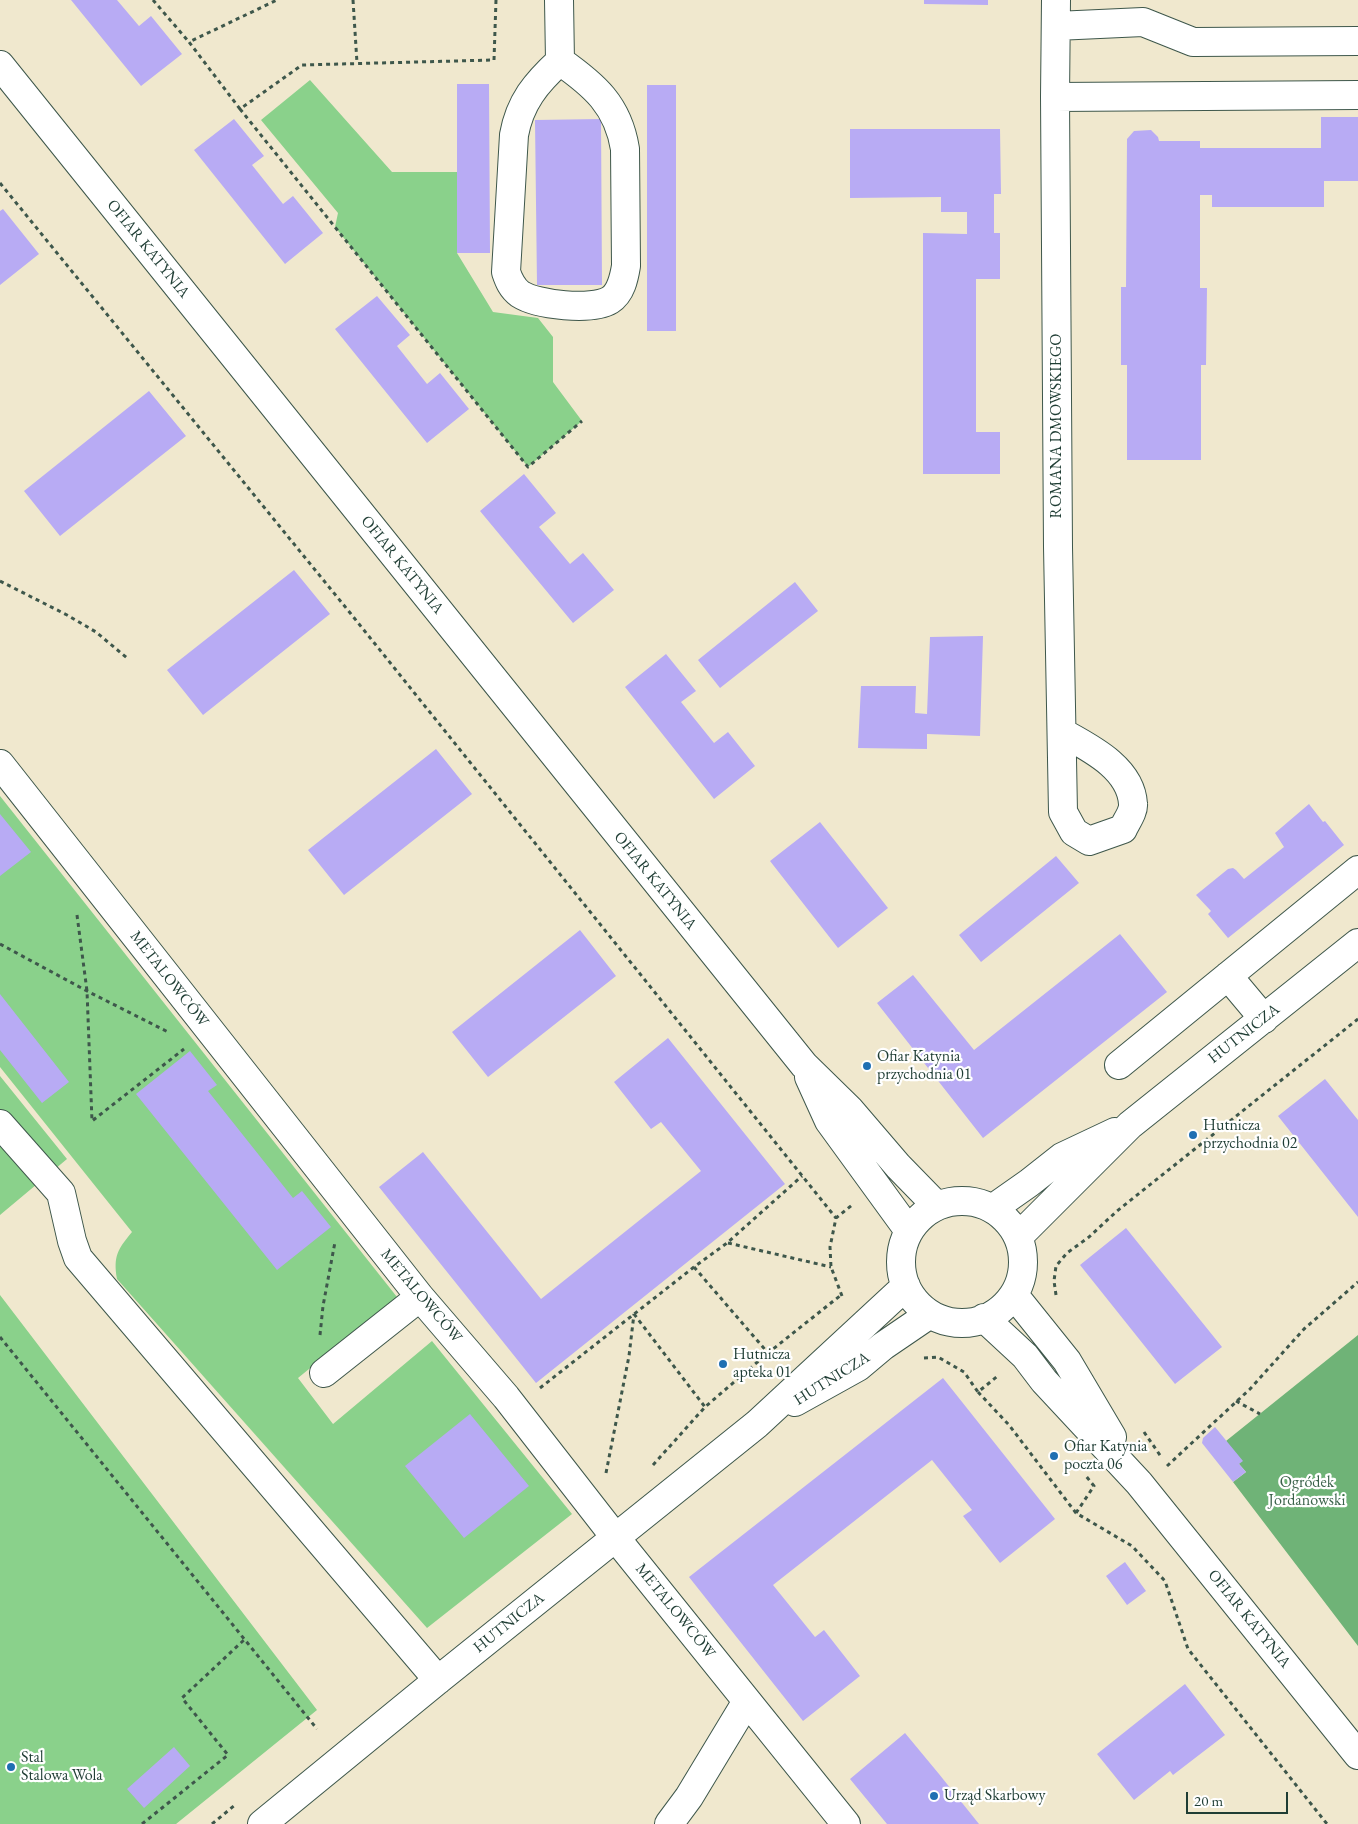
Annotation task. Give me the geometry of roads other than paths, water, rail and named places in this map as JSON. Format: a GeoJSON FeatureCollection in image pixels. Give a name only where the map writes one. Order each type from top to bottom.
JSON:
{"type":"FeatureCollection","features":[{"type":"Feature","properties":{"kind":"street"},"geometry":{"type":"LineString","coordinates":[[559,0],[560,61],[534,88],[516,119],[506,272],[509,283],[518,293],[532,300],[567,306],[601,304],[612,299],[618,291],[626,266],[625,168],[622,134],[619,124],[607,102],[580,76],[560,61]]}},
{"type":"Feature","properties":{"kind":"street"},"geometry":{"type":"LineString","coordinates":[[1056,13],[1143,22],[1193,42],[1358,41]]}},
{"type":"Feature","properties":{"kind":"street","name":"ROMANA DMOWSKIEGO"},"geometry":{"type":"LineString","coordinates":[[1056,13],[1054,97],[1058,547],[1063,812],[1074,832],[1089,841],[1123,829],[1134,805],[1128,781],[1099,753],[1062,733]]}},
{"type":"Feature","properties":{"kind":"street","name":"OFIAR KATYNIA"},"geometry":{"type":"LineString","coordinates":[[0,65],[804,1064],[850,1110],[898,1166],[937,1206]]}},
{"type":"Feature","properties":{"kind":"street"},"geometry":{"type":"LineString","coordinates":[[1054,97],[1358,95]]}},
{"type":"Feature","properties":{"kind":"street","name":"METALOWCÓW"},"geometry":{"type":"LineString","coordinates":[[0,764],[420,1297],[506,1397],[615,1537],[846,1824]]}},
{"type":"Feature","properties":{"kind":"street"},"geometry":{"type":"LineString","coordinates":[[1119,1065],[1358,870]]}},
{"type":"Feature","properties":{"kind":"street","name":"HUTNICZA"},"geometry":{"type":"LineString","coordinates":[[1018,1237],[1130,1125],[1358,943]]}},
{"type":"Feature","properties":{"kind":"street"},"geometry":{"type":"LineString","coordinates":[[1228,976],[1264,1019]]}},
{"type":"Feature","properties":{"kind":"street","name":"OFIAR KATYNIA"},"geometry":{"type":"LineString","coordinates":[[804,1064],[829,1122],[909,1231]]}},
{"type":"Feature","properties":{"kind":"street"},"geometry":{"type":"LineString","coordinates":[[0,1124],[61,1193],[72,1241],[78,1258],[438,1680]]}},
{"type":"Feature","properties":{"kind":"street","name":"HUTNICZA"},"geometry":{"type":"LineString","coordinates":[[992,1209],[1029,1183],[1062,1156],[1130,1125]]}},
{"type":"Feature","properties":{"kind":"street"},"geometry":{"type":"LineString","coordinates":[[955,1201],[975,1202],[992,1209],[1008,1221],[1018,1237],[1023,1257],[1022,1276],[1014,1295],[1001,1309],[984,1318],[966,1323],[947,1321],[930,1314],[916,1302],[906,1286],[901,1267],[902,1248],[909,1231],[921,1216],[937,1206],[955,1201]]}},
{"type":"Feature","properties":{"kind":"street","name":"HUTNICZA"},"geometry":{"type":"LineString","coordinates":[[262,1824],[757,1424],[906,1286]]}},
{"type":"Feature","properties":{"kind":"street","name":"OFIAR KATYNIA"},"geometry":{"type":"LineString","coordinates":[[1014,1295],[1067,1362],[1139,1483]]}},
{"type":"Feature","properties":{"kind":"street"},"geometry":{"type":"LineString","coordinates":[[324,1373],[420,1297]]}},
{"type":"Feature","properties":{"kind":"street","name":"HUTNICZA"},"geometry":{"type":"LineString","coordinates":[[757,1424],[858,1367],[883,1346],[930,1314]]}},
{"type":"Feature","properties":{"kind":"street","name":"OFIAR KATYNIA"},"geometry":{"type":"LineString","coordinates":[[984,1318],[1024,1356],[1044,1381],[1139,1483],[1358,1755]]}},
{"type":"Feature","properties":{"kind":"street"},"geometry":{"type":"LineString","coordinates":[[669,1824],[689,1797],[747,1701]]}},
{"type":"Feature","properties":{"kind":"place","name":"Ofiar Katynia przychodnia 01"},"geometry":{"type":"Point","coordinates":[867,1066]}},
{"type":"Feature","properties":{"kind":"place","name":"Hutnicza przychodnia 02"},"geometry":{"type":"Point","coordinates":[1193,1135]}},
{"type":"Feature","properties":{"kind":"place","name":"Hutnicza apteka 01"},"geometry":{"type":"Point","coordinates":[723,1364]}},
{"type":"Feature","properties":{"kind":"place","name":"Ofiar Katynia poczta 06"},"geometry":{"type":"Point","coordinates":[1054,1456]}},
{"type":"Feature","properties":{"kind":"place","name":"Stal Stalowa Wola"},"geometry":{"type":"Point","coordinates":[11,1767]}},
{"type":"Feature","properties":{"kind":"place","name":"Urząd Skarbowy"},"geometry":{"type":"Point","coordinates":[934,1796]}},
{"type":"Feature","properties":{"kind":"park label","name":"Ogródek Jordanowski"},"geometry":{"type":"Point","coordinates":[1307,1492]}}]}
